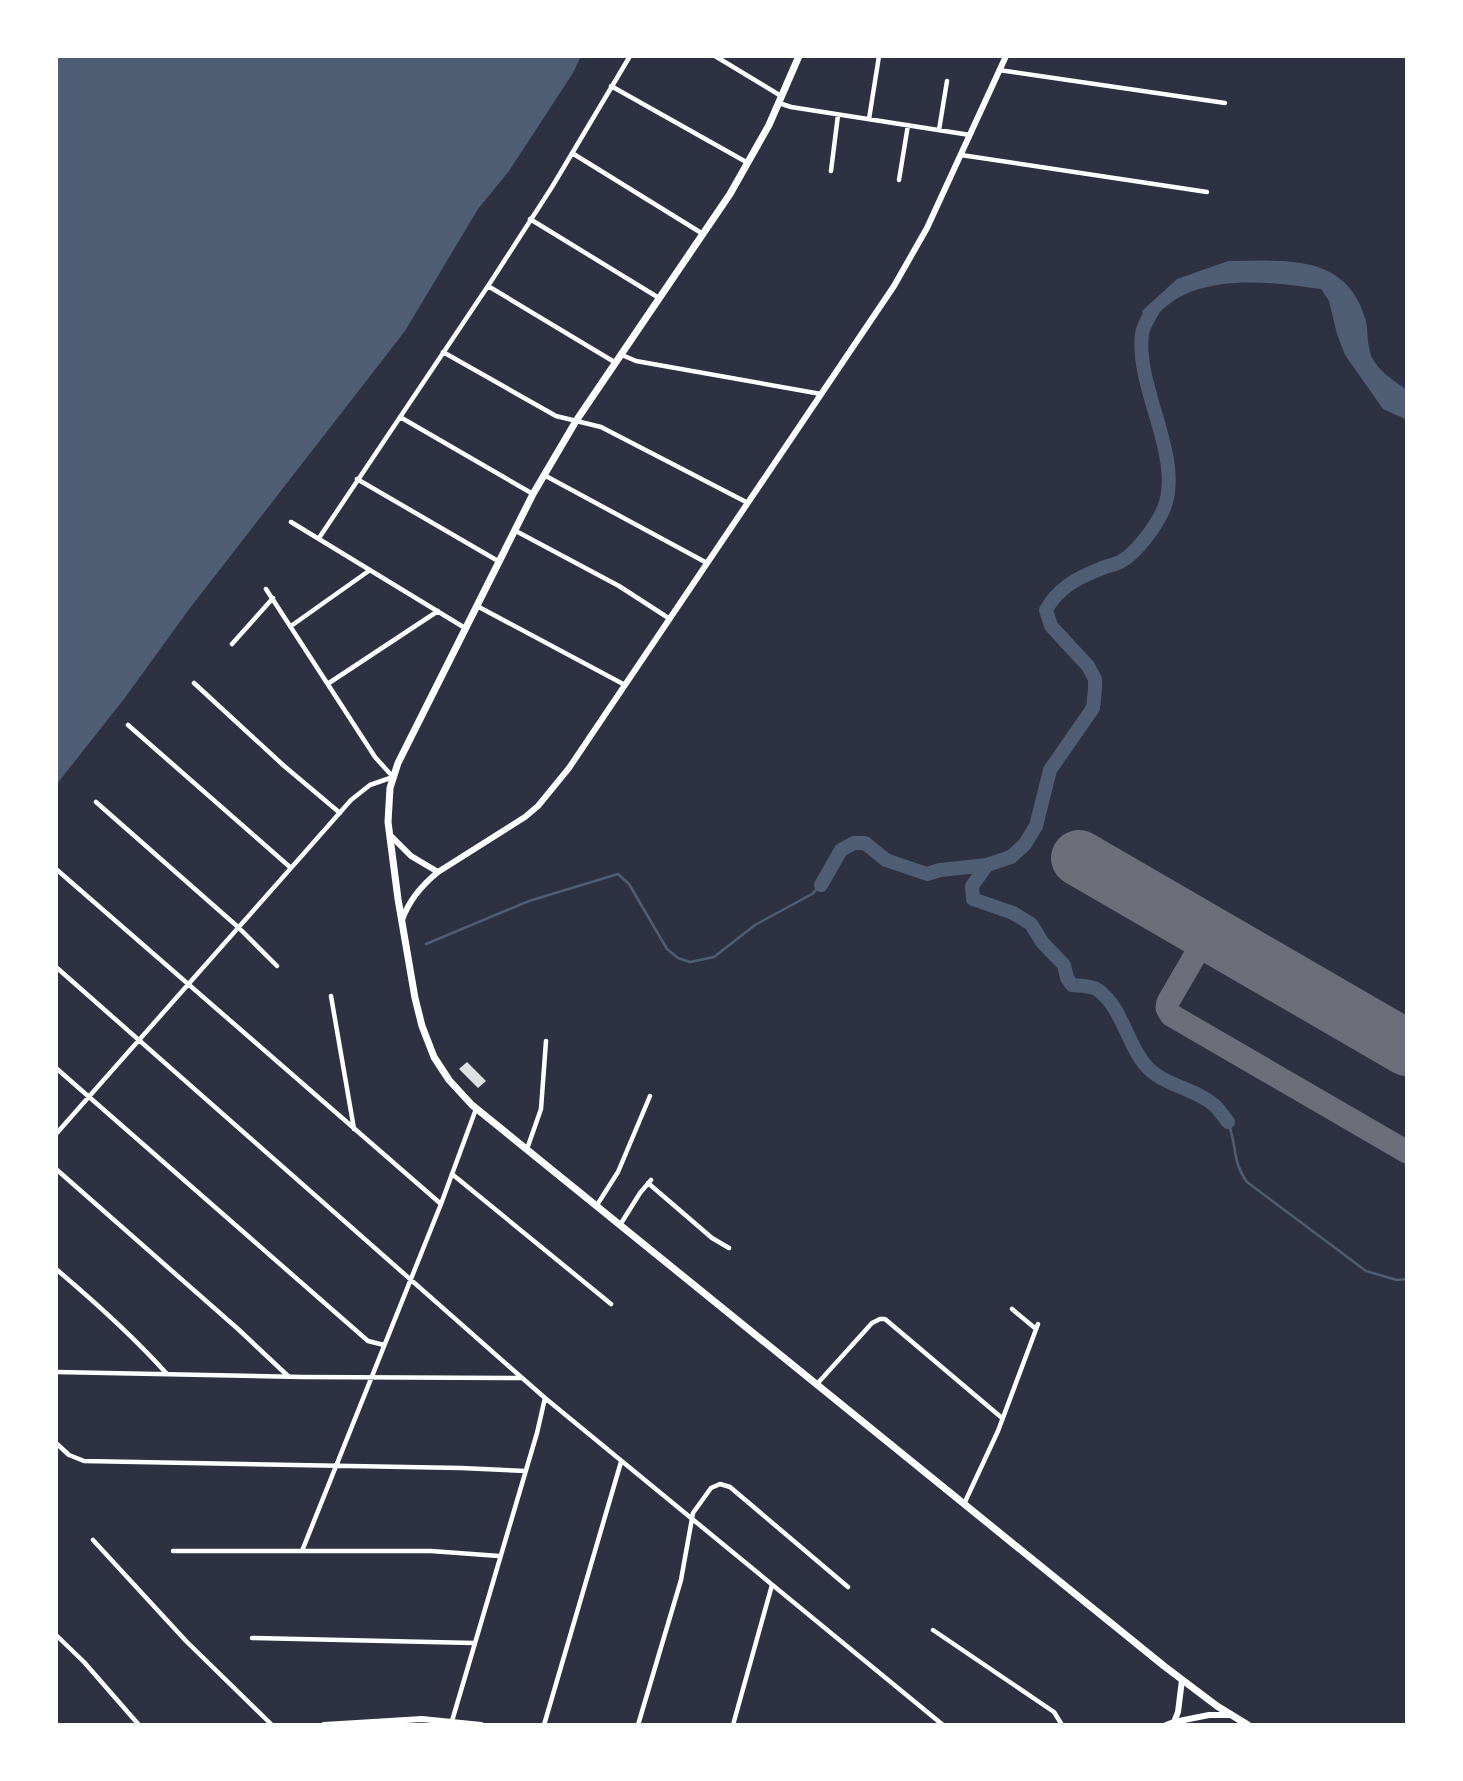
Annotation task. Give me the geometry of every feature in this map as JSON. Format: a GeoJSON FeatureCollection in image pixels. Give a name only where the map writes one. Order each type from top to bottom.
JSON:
{"type":"FeatureCollection","features":[{"type":"Feature","properties":{"kind":"main road"},"geometry":{"type":"LineString","coordinates":[[799,56],[749,163],[704,235],[576,421],[533,494],[475,605],[393,777],[389,811],[390,835],[415,998],[429,1046],[449,1080],[476,1108],[1182,1680],[1248,1725]]}},
{"type":"Feature","properties":{"kind":"street"},"geometry":{"type":"LineString","coordinates":[[319,538],[488,286],[630,56]]}},
{"type":"Feature","properties":{"kind":"street"},"geometry":{"type":"LineString","coordinates":[[715,56],[791,107],[971,135]]}},
{"type":"Feature","properties":{"kind":"street"},"geometry":{"type":"LineString","coordinates":[[869,119],[879,56]]}},
{"type":"Feature","properties":{"kind":"street"},"geometry":{"type":"LineString","coordinates":[[402,920],[410,901],[426,881],[508,829],[538,806],[569,768],[894,286],[927,228],[1006,56]]}},
{"type":"Feature","properties":{"kind":"street"},"geometry":{"type":"LineString","coordinates":[[999,71],[1225,103]]}},
{"type":"Feature","properties":{"kind":"street"},"geometry":{"type":"LineString","coordinates":[[939,130],[947,81]]}},
{"type":"Feature","properties":{"kind":"street"},"geometry":{"type":"LineString","coordinates":[[611,86],[749,163]]}},
{"type":"Feature","properties":{"kind":"street"},"geometry":{"type":"LineString","coordinates":[[831,171],[838,115]]}},
{"type":"Feature","properties":{"kind":"street"},"geometry":{"type":"LineString","coordinates":[[899,180],[908,125]]}},
{"type":"Feature","properties":{"kind":"street"},"geometry":{"type":"LineString","coordinates":[[572,153],[704,235]]}},
{"type":"Feature","properties":{"kind":"street"},"geometry":{"type":"LineString","coordinates":[[961,155],[1208,192]]}},
{"type":"Feature","properties":{"kind":"street"},"geometry":{"type":"LineString","coordinates":[[530,219],[660,299]]}},
{"type":"Feature","properties":{"kind":"street"},"geometry":{"type":"LineString","coordinates":[[488,286],[617,363]]}},
{"type":"Feature","properties":{"kind":"street"},"geometry":{"type":"LineString","coordinates":[[443,352],[556,416],[601,427],[748,503]]}},
{"type":"Feature","properties":{"kind":"street"},"geometry":{"type":"LineString","coordinates":[[622,355],[636,361],[821,394]]}},
{"type":"Feature","properties":{"kind":"street"},"geometry":{"type":"LineString","coordinates":[[400,417],[533,494]]}},
{"type":"Feature","properties":{"kind":"street"},"geometry":{"type":"LineString","coordinates":[[544,475],[706,564]]}},
{"type":"Feature","properties":{"kind":"street"},"geometry":{"type":"LineString","coordinates":[[357,479],[498,561]]}},
{"type":"Feature","properties":{"kind":"street"},"geometry":{"type":"LineString","coordinates":[[291,522],[465,628]]}},
{"type":"Feature","properties":{"kind":"street"},"geometry":{"type":"LineString","coordinates":[[514,530],[619,586],[670,619]]}},
{"type":"Feature","properties":{"kind":"street"},"geometry":{"type":"LineString","coordinates":[[291,626],[371,570]]}},
{"type":"Feature","properties":{"kind":"street"},"geometry":{"type":"LineString","coordinates":[[56,1134],[362,789],[393,777],[375,757],[267,589]]}},
{"type":"Feature","properties":{"kind":"street"},"geometry":{"type":"LineString","coordinates":[[232,644],[273,598]]}},
{"type":"Feature","properties":{"kind":"street"},"geometry":{"type":"LineString","coordinates":[[475,605],[625,685]]}},
{"type":"Feature","properties":{"kind":"street"},"geometry":{"type":"LineString","coordinates":[[329,683],[438,611]]}},
{"type":"Feature","properties":{"kind":"street"},"geometry":{"type":"LineString","coordinates":[[194,683],[340,813]]}},
{"type":"Feature","properties":{"kind":"street"},"geometry":{"type":"LineString","coordinates":[[128,725],[291,868]]}},
{"type":"Feature","properties":{"kind":"street"},"geometry":{"type":"LineString","coordinates":[[96,802],[238,927],[277,966]]}},
{"type":"Feature","properties":{"kind":"street"},"geometry":{"type":"LineString","coordinates":[[390,835],[411,856],[438,872]]}},
{"type":"Feature","properties":{"kind":"street"},"geometry":{"type":"LineString","coordinates":[[56,869],[441,1204]]}},
{"type":"Feature","properties":{"kind":"street"},"geometry":{"type":"LineString","coordinates":[[56,967],[545,1398],[943,1725]]}},
{"type":"Feature","properties":{"kind":"street"},"geometry":{"type":"LineString","coordinates":[[331,996],[354,1129]]}},
{"type":"Feature","properties":{"kind":"street"},"geometry":{"type":"LineString","coordinates":[[527,1150],[541,1109],[547,1041]]}},
{"type":"Feature","properties":{"kind":"street"},"geometry":{"type":"LineString","coordinates":[[56,1068],[368,1340],[384,1345]]}},
{"type":"Feature","properties":{"kind":"street"},"geometry":{"type":"LineString","coordinates":[[596,1206],[618,1172],[650,1096]]}},
{"type":"Feature","properties":{"kind":"street"},"geometry":{"type":"LineString","coordinates":[[302,1551],[441,1204],[476,1108]]}},
{"type":"Feature","properties":{"kind":"street"},"geometry":{"type":"LineString","coordinates":[[56,1169],[238,1329],[288,1377]]}},
{"type":"Feature","properties":{"kind":"street"},"geometry":{"type":"LineString","coordinates":[[452,1174],[611,1304]]}},
{"type":"Feature","properties":{"kind":"street"},"geometry":{"type":"LineString","coordinates":[[620,1225],[649,1181],[712,1238],[729,1248]]}},
{"type":"Feature","properties":{"kind":"street"},"geometry":{"type":"LineString","coordinates":[[56,1269],[142,1346],[167,1375]]}},
{"type":"Feature","properties":{"kind":"street"},"geometry":{"type":"LineString","coordinates":[[964,1504],[1002,1418],[1037,1327],[1012,1309]]}},
{"type":"Feature","properties":{"kind":"street"},"geometry":{"type":"LineString","coordinates":[[817,1384],[872,1323],[885,1319],[1002,1418]]}},
{"type":"Feature","properties":{"kind":"street"},"geometry":{"type":"LineString","coordinates":[[56,1372],[522,1378]]}},
{"type":"Feature","properties":{"kind":"street"},"geometry":{"type":"LineString","coordinates":[[452,1721],[545,1398]]}},
{"type":"Feature","properties":{"kind":"street"},"geometry":{"type":"LineString","coordinates":[[56,1443],[73,1458],[96,1461],[526,1471]]}},
{"type":"Feature","properties":{"kind":"street"},"geometry":{"type":"LineString","coordinates":[[544,1725],[621,1462]]}},
{"type":"Feature","properties":{"kind":"street"},"geometry":{"type":"LineString","coordinates":[[638,1725],[681,1580],[694,1521],[693,1513],[711,1489],[720,1484],[728,1485],[848,1587]]}},
{"type":"Feature","properties":{"kind":"street"},"geometry":{"type":"LineString","coordinates":[[93,1540],[186,1641],[272,1725]]}},
{"type":"Feature","properties":{"kind":"street"},"geometry":{"type":"LineString","coordinates":[[173,1551],[431,1551],[499,1556]]}},
{"type":"Feature","properties":{"kind":"street"},"geometry":{"type":"LineString","coordinates":[[733,1725],[772,1585]]}},
{"type":"Feature","properties":{"kind":"street"},"geometry":{"type":"LineString","coordinates":[[933,1630],[1054,1712],[1062,1725]]}},
{"type":"Feature","properties":{"kind":"street"},"geometry":{"type":"LineString","coordinates":[[56,1635],[139,1725]]}},
{"type":"Feature","properties":{"kind":"street"},"geometry":{"type":"LineString","coordinates":[[252,1638],[474,1643]]}},
{"type":"Feature","properties":{"kind":"street"},"geometry":{"type":"LineString","coordinates":[[1174,1721],[1178,1712],[1182,1680]]}},
{"type":"Feature","properties":{"kind":"street"},"geometry":{"type":"LineString","coordinates":[[1166,1725],[1209,1715],[1230,1715]]}},
{"type":"Feature","properties":{"kind":"street"},"geometry":{"type":"LineString","coordinates":[[324,1725],[422,1719],[481,1725]]}},
{"type":"Feature","properties":{"kind":"water"},"geometry":{"type":"Polygon","coordinates":[[[56,56],[581,56],[573,73],[509,171],[478,209],[405,331],[56,785],[56,56]]]}},
{"type":"Feature","properties":{"kind":"water"},"geometry":{"type":"Polygon","coordinates":[[[1228,261],[1312,265],[1345,283],[1357,299],[1366,321],[1369,347],[1374,361],[1383,372],[1407,390],[1407,420],[1383,409],[1345,355],[1329,301],[1321,289],[1251,282],[1204,288],[1183,295],[1164,308],[1149,326],[1145,325],[1142,311],[1177,279],[1228,261]]]}},
{"type":"Feature","properties":{"kind":"building"},"geometry":{"type":"Polygon","coordinates":[[[467,1062],[486,1081],[478,1088],[459,1069],[467,1062]]]}},
{"type":"Feature","properties":{"kind":"waterway"},"geometry":{"type":"LineString","coordinates":[[821,885],[841,850],[854,843],[865,843],[886,860],[927,874],[987,865],[1011,857],[1025,844],[1036,826],[1050,770],[1093,708],[1095,690],[1095,679],[1088,666],[1051,626],[1046,610],[1056,596],[1076,580],[1120,562],[1133,553],[1161,515],[1169,488],[1164,445],[1145,377],[1142,355],[1143,331],[1153,310]]}},
{"type":"Feature","properties":{"kind":"waterway"},"geometry":{"type":"LineString","coordinates":[[987,865],[972,886],[973,899],[1013,913],[1031,924],[1042,942],[1064,965],[1072,985],[1092,987],[1106,998],[1148,1068],[1163,1079],[1207,1100],[1228,1122]]}},
{"type":"Feature","properties":{"kind":"waterway"},"geometry":{"type":"LineString","coordinates":[[426,944],[529,901],[618,874],[629,884],[667,949],[678,958],[690,962],[714,957],[755,925],[812,894],[821,885]]}},
{"type":"Feature","properties":{"kind":"waterway"},"geometry":{"type":"LineString","coordinates":[[1228,1122],[1239,1167],[1247,1182],[1366,1271],[1397,1280],[1407,1279]]}},
{"type":"Feature","properties":{"kind":"taxiway"},"geometry":{"type":"LineString","coordinates":[[1223,941],[1213,940],[1200,947],[1168,1002],[1167,1008],[1171,1015],[1407,1152]]}},
{"type":"Feature","properties":{"kind":"runway"},"geometry":{"type":"LineString","coordinates":[[1079,858],[1407,1048]]}}]}
